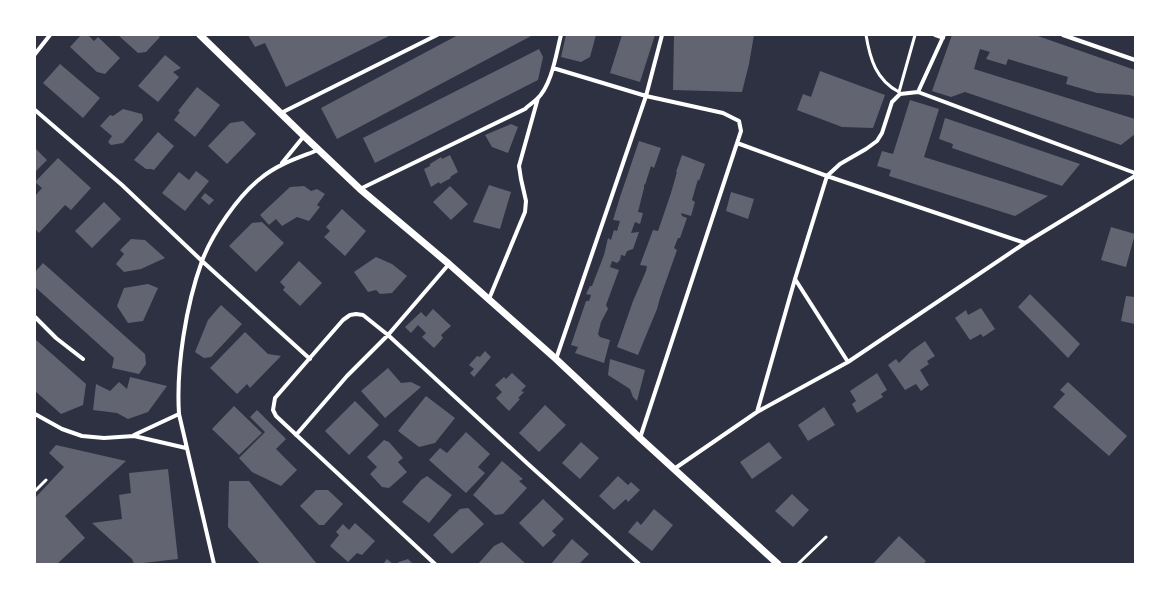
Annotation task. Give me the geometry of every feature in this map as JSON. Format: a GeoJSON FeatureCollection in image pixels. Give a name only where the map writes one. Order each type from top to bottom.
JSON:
{"type":"FeatureCollection","features":[{"type":"Feature","properties":{"kind":"street"},"geometry":{"type":"LineString","coordinates":[[35,54],[50,35]]}},
{"type":"Feature","properties":{"kind":"street"},"geometry":{"type":"LineString","coordinates":[[281,113],[437,35]]}},
{"type":"Feature","properties":{"kind":"street"},"geometry":{"type":"LineString","coordinates":[[360,189],[510,117],[525,108],[538,98],[547,86],[561,35]]}},
{"type":"Feature","properties":{"kind":"street"},"geometry":{"type":"LineString","coordinates":[[556,359],[646,96],[662,35]]}},
{"type":"Feature","properties":{"kind":"street"},"geometry":{"type":"LineString","coordinates":[[918,92],[943,36],[935,35]]}},
{"type":"Feature","properties":{"kind":"street"},"geometry":{"type":"LineString","coordinates":[[1063,35],[1135,60]]}},
{"type":"Feature","properties":{"kind":"street"},"geometry":{"type":"LineString","coordinates":[[203,36],[318,150],[360,189],[449,264],[556,359],[674,470],[778,564]]}},
{"type":"Feature","properties":{"kind":"street"},"geometry":{"type":"LineString","coordinates":[[553,68],[646,96],[723,113],[739,121],[741,131],[640,438]]}},
{"type":"Feature","properties":{"kind":"street"},"geometry":{"type":"LineString","coordinates":[[757,412],[795,279],[827,176],[840,164],[877,141],[882,132],[892,102],[899,93],[918,92],[1135,175]]}},
{"type":"Feature","properties":{"kind":"street"},"geometry":{"type":"LineString","coordinates":[[489,299],[524,212],[526,201],[519,166],[538,98]]}},
{"type":"Feature","properties":{"kind":"street"},"geometry":{"type":"LineString","coordinates":[[35,110],[122,185],[202,261],[310,359]]}},
{"type":"Feature","properties":{"kind":"street"},"geometry":{"type":"LineString","coordinates":[[282,164],[304,136]]}},
{"type":"Feature","properties":{"kind":"street"},"geometry":{"type":"LineString","coordinates":[[737,143],[827,176],[1025,243]]}},
{"type":"Feature","properties":{"kind":"street"},"geometry":{"type":"LineString","coordinates":[[214,564],[179,414],[178,402],[181,354],[190,305],[202,261],[216,232],[241,198],[260,178],[282,164],[318,150]]}},
{"type":"Feature","properties":{"kind":"street"},"geometry":{"type":"LineString","coordinates":[[674,470],[757,412],[848,362],[1025,243],[1135,175]]}},
{"type":"Feature","properties":{"kind":"street"},"geometry":{"type":"LineString","coordinates":[[296,435],[347,376],[388,335],[449,264]]}},
{"type":"Feature","properties":{"kind":"street"},"geometry":{"type":"LineString","coordinates":[[795,279],[848,362]]}},
{"type":"Feature","properties":{"kind":"street"},"geometry":{"type":"LineString","coordinates":[[435,564],[276,416],[273,410],[275,398],[343,320],[350,315],[363,315],[388,335],[639,564]]}},
{"type":"Feature","properties":{"kind":"street"},"geometry":{"type":"LineString","coordinates":[[35,317],[56,338],[83,359]]}},
{"type":"Feature","properties":{"kind":"street"},"geometry":{"type":"LineString","coordinates":[[35,414],[62,429],[82,436],[104,438],[134,436],[186,448]]}},
{"type":"Feature","properties":{"kind":"street"},"geometry":{"type":"LineString","coordinates":[[134,436],[179,414]]}},
{"type":"Feature","properties":{"kind":"lane"},"geometry":{"type":"LineString","coordinates":[[866,35],[868,50],[875,68],[884,82],[899,93],[915,35]]}},
{"type":"Feature","properties":{"kind":"lane"},"geometry":{"type":"LineString","coordinates":[[35,491],[46,480]]}},
{"type":"Feature","properties":{"kind":"lane"},"geometry":{"type":"LineString","coordinates":[[798,564],[826,537]]}},
{"type":"Feature","properties":{"kind":"building"},"geometry":{"type":"Polygon","coordinates":[[[81,35],[88,35],[94,41],[98,37],[120,58],[105,74],[97,72],[70,47],[81,35]]]}},
{"type":"Feature","properties":{"kind":"building"},"geometry":{"type":"Polygon","coordinates":[[[118,35],[157,35],[160,37],[146,52],[138,53],[118,35]]]}},
{"type":"Feature","properties":{"kind":"building"},"geometry":{"type":"Polygon","coordinates":[[[248,35],[391,35],[286,87],[265,43],[255,47],[248,35]]]}},
{"type":"Feature","properties":{"kind":"building"},"geometry":{"type":"Polygon","coordinates":[[[458,35],[533,35],[337,139],[321,108],[458,35]]]}},
{"type":"Feature","properties":{"kind":"building"},"geometry":{"type":"Polygon","coordinates":[[[566,35],[596,35],[590,57],[581,62],[561,57],[566,35]]]}},
{"type":"Feature","properties":{"kind":"building"},"geometry":{"type":"Polygon","coordinates":[[[622,35],[655,35],[640,82],[610,73],[622,35]]]}},
{"type":"Feature","properties":{"kind":"building"},"geometry":{"type":"Polygon","coordinates":[[[674,35],[754,35],[742,92],[673,90],[674,35]]]}},
{"type":"Feature","properties":{"kind":"building"},"geometry":{"type":"Polygon","coordinates":[[[952,35],[1035,35],[1135,70],[1135,97],[1130,95],[1097,93],[1066,84],[1068,77],[1008,59],[1006,65],[986,59],[990,52],[980,49],[974,69],[1135,119],[1135,134],[1121,145],[965,92],[951,97],[932,91],[952,35]]]}},
{"type":"Feature","properties":{"kind":"building"},"geometry":{"type":"Polygon","coordinates":[[[539,49],[543,57],[538,80],[375,163],[363,138],[539,49]]]}},
{"type":"Feature","properties":{"kind":"building"},"geometry":{"type":"Polygon","coordinates":[[[165,55],[181,68],[173,72],[179,77],[158,102],[138,86],[165,55]]]}},
{"type":"Feature","properties":{"kind":"building"},"geometry":{"type":"Polygon","coordinates":[[[60,64],[100,98],[83,118],[43,83],[60,64]]]}},
{"type":"Feature","properties":{"kind":"building"},"geometry":{"type":"Polygon","coordinates":[[[820,71],[885,95],[873,128],[842,127],[797,110],[803,94],[811,97],[820,71]]]}},
{"type":"Feature","properties":{"kind":"building"},"geometry":{"type":"Polygon","coordinates":[[[197,87],[220,105],[195,137],[174,120],[180,112],[178,111],[197,87]]]}},
{"type":"Feature","properties":{"kind":"building"},"geometry":{"type":"Polygon","coordinates":[[[910,100],[939,109],[924,157],[1048,196],[1015,216],[889,176],[891,170],[877,166],[882,151],[893,154],[910,100]]]}},
{"type":"Feature","properties":{"kind":"building"},"geometry":{"type":"Polygon","coordinates":[[[123,109],[142,114],[143,120],[123,143],[111,145],[108,142],[112,136],[100,126],[110,115],[113,116],[123,109]]]}},
{"type":"Feature","properties":{"kind":"building"},"geometry":{"type":"Polygon","coordinates":[[[945,118],[1080,164],[1062,186],[952,148],[953,144],[939,139],[945,118]]]}},
{"type":"Feature","properties":{"kind":"building"},"geometry":{"type":"Polygon","coordinates":[[[243,121],[256,134],[227,164],[208,146],[230,123],[243,121]]]}},
{"type":"Feature","properties":{"kind":"building"},"geometry":{"type":"Polygon","coordinates":[[[511,124],[518,127],[508,153],[492,147],[485,135],[511,124]]]}},
{"type":"Feature","properties":{"kind":"building"},"geometry":{"type":"Polygon","coordinates":[[[158,132],[174,146],[154,170],[146,169],[134,160],[158,132]]]}},
{"type":"Feature","properties":{"kind":"building"},"geometry":{"type":"Polygon","coordinates":[[[639,141],[661,148],[654,168],[651,166],[645,185],[644,184],[638,212],[643,213],[640,224],[635,222],[631,233],[639,232],[633,249],[627,251],[625,256],[621,255],[620,260],[617,263],[612,261],[610,267],[619,270],[606,305],[608,309],[601,322],[598,334],[600,337],[610,340],[604,363],[575,353],[578,347],[571,345],[586,301],[589,301],[591,295],[586,294],[590,286],[592,286],[604,255],[608,238],[611,240],[614,230],[617,231],[620,221],[613,220],[639,141]]]}},
{"type":"Feature","properties":{"kind":"building"},"geometry":{"type":"Polygon","coordinates":[[[35,148],[47,160],[35,172],[35,148]]]}},
{"type":"Feature","properties":{"kind":"building"},"geometry":{"type":"Polygon","coordinates":[[[450,155],[458,172],[450,177],[451,178],[440,184],[439,182],[431,187],[424,169],[441,157],[442,159],[450,155]]]}},
{"type":"Feature","properties":{"kind":"building"},"geometry":{"type":"Polygon","coordinates":[[[682,155],[705,164],[699,181],[698,179],[692,200],[695,202],[691,216],[681,213],[682,216],[687,218],[680,238],[678,238],[674,248],[677,250],[657,309],[638,355],[617,347],[633,301],[646,271],[647,266],[640,265],[653,230],[658,231],[682,155]]]}},
{"type":"Feature","properties":{"kind":"building"},"geometry":{"type":"Polygon","coordinates":[[[58,158],[91,188],[71,210],[65,205],[39,233],[35,229],[35,196],[42,188],[35,182],[58,158]]]}},
{"type":"Feature","properties":{"kind":"building"},"geometry":{"type":"Polygon","coordinates":[[[196,171],[209,181],[185,211],[162,193],[179,172],[189,180],[196,171]]]}},
{"type":"Feature","properties":{"kind":"building"},"geometry":{"type":"Polygon","coordinates":[[[489,185],[511,192],[500,229],[473,222],[489,185]]]}},
{"type":"Feature","properties":{"kind":"building"},"geometry":{"type":"Polygon","coordinates":[[[304,186],[311,191],[317,189],[325,194],[317,205],[320,207],[309,221],[297,217],[282,226],[276,219],[269,225],[260,215],[290,187],[304,186]]]}},
{"type":"Feature","properties":{"kind":"building"},"geometry":{"type":"Polygon","coordinates":[[[450,186],[468,204],[451,220],[433,202],[450,186]]]}},
{"type":"Feature","properties":{"kind":"building"},"geometry":{"type":"Polygon","coordinates":[[[731,192],[754,199],[748,219],[726,211],[731,192]]]}},
{"type":"Feature","properties":{"kind":"building"},"geometry":{"type":"Polygon","coordinates":[[[205,193],[214,200],[209,205],[201,198],[205,193]]]}},
{"type":"Feature","properties":{"kind":"building"},"geometry":{"type":"Polygon","coordinates":[[[104,202],[121,219],[92,248],[75,231],[104,202]]]}},
{"type":"Feature","properties":{"kind":"building"},"geometry":{"type":"Polygon","coordinates":[[[342,209],[366,231],[345,256],[324,237],[330,231],[326,227],[342,209]]]}},
{"type":"Feature","properties":{"kind":"building"},"geometry":{"type":"Polygon","coordinates":[[[262,222],[284,243],[256,272],[229,246],[252,223],[262,222]]]}},
{"type":"Feature","properties":{"kind":"building"},"geometry":{"type":"Polygon","coordinates":[[[1111,227],[1135,234],[1126,267],[1101,260],[1111,227]]]}},
{"type":"Feature","properties":{"kind":"building"},"geometry":{"type":"Polygon","coordinates":[[[131,239],[145,240],[165,258],[141,269],[124,272],[116,264],[124,254],[120,250],[131,239]]]}},
{"type":"Feature","properties":{"kind":"building"},"geometry":{"type":"Polygon","coordinates":[[[376,257],[392,264],[407,276],[392,293],[380,294],[376,290],[368,292],[354,272],[376,257]]]}},
{"type":"Feature","properties":{"kind":"building"},"geometry":{"type":"Polygon","coordinates":[[[299,261],[322,283],[300,306],[283,290],[285,287],[280,282],[299,261]]]}},
{"type":"Feature","properties":{"kind":"building"},"geometry":{"type":"Polygon","coordinates":[[[43,263],[145,354],[146,364],[139,374],[112,368],[114,358],[35,287],[35,272],[43,263]]]}},
{"type":"Feature","properties":{"kind":"building"},"geometry":{"type":"Polygon","coordinates":[[[148,284],[158,288],[143,321],[128,323],[117,306],[124,288],[148,284]]]}},
{"type":"Feature","properties":{"kind":"building"},"geometry":{"type":"Polygon","coordinates":[[[1030,294],[1080,344],[1068,358],[1018,307],[1030,294]]]}},
{"type":"Feature","properties":{"kind":"building"},"geometry":{"type":"Polygon","coordinates":[[[1126,296],[1135,297],[1135,324],[1121,321],[1126,296]]]}},
{"type":"Feature","properties":{"kind":"building"},"geometry":{"type":"Polygon","coordinates":[[[221,305],[242,324],[211,357],[204,358],[195,352],[208,320],[221,305]]]}},
{"type":"Feature","properties":{"kind":"building"},"geometry":{"type":"Polygon","coordinates":[[[981,308],[995,329],[983,337],[981,334],[970,340],[955,318],[966,310],[968,315],[981,308]]]}},
{"type":"Feature","properties":{"kind":"building"},"geometry":{"type":"Polygon","coordinates":[[[433,309],[451,326],[441,335],[443,338],[434,348],[422,337],[426,333],[418,325],[411,333],[405,327],[421,312],[426,317],[433,309]]]}},
{"type":"Feature","properties":{"kind":"building"},"geometry":{"type":"Polygon","coordinates":[[[245,332],[268,354],[281,356],[250,388],[247,384],[237,394],[210,368],[245,332]]]}},
{"type":"Feature","properties":{"kind":"building"},"geometry":{"type":"Polygon","coordinates":[[[35,339],[86,384],[83,405],[61,414],[35,391],[35,339]]]}},
{"type":"Feature","properties":{"kind":"building"},"geometry":{"type":"Polygon","coordinates":[[[925,341],[935,356],[927,361],[929,364],[920,370],[929,385],[921,391],[916,384],[905,390],[888,365],[896,359],[899,363],[911,351],[925,341]]]}},
{"type":"Feature","properties":{"kind":"building"},"geometry":{"type":"Polygon","coordinates":[[[485,351],[491,357],[474,377],[470,373],[474,369],[469,365],[477,356],[480,357],[485,351]]]}},
{"type":"Feature","properties":{"kind":"building"},"geometry":{"type":"Polygon","coordinates":[[[610,359],[645,370],[637,401],[633,397],[630,389],[608,375],[610,359]]]}},
{"type":"Feature","properties":{"kind":"building"},"geometry":{"type":"Polygon","coordinates":[[[388,368],[401,383],[411,382],[421,387],[385,418],[361,391],[388,368]]]}},
{"type":"Feature","properties":{"kind":"building"},"geometry":{"type":"Polygon","coordinates":[[[512,373],[526,386],[521,391],[524,392],[518,398],[520,399],[509,411],[496,398],[502,392],[495,385],[504,377],[506,379],[512,373]]]}},
{"type":"Feature","properties":{"kind":"building"},"geometry":{"type":"Polygon","coordinates":[[[877,373],[887,390],[881,394],[883,397],[857,413],[852,404],[856,401],[850,391],[877,373]]]}},
{"type":"Feature","properties":{"kind":"building"},"geometry":{"type":"Polygon","coordinates":[[[130,377],[167,386],[148,412],[128,419],[117,413],[93,410],[96,384],[110,391],[119,382],[127,389],[130,377]]]}},
{"type":"Feature","properties":{"kind":"building"},"geometry":{"type":"Polygon","coordinates":[[[1068,382],[1127,436],[1109,456],[1053,407],[1065,394],[1060,390],[1068,382]]]}},
{"type":"Feature","properties":{"kind":"building"},"geometry":{"type":"Polygon","coordinates":[[[426,396],[455,418],[435,443],[419,447],[398,431],[426,396]]]}},
{"type":"Feature","properties":{"kind":"building"},"geometry":{"type":"Polygon","coordinates":[[[355,401],[379,425],[349,455],[325,431],[355,401]]]}},
{"type":"Feature","properties":{"kind":"building"},"geometry":{"type":"Polygon","coordinates":[[[545,405],[566,425],[539,452],[519,433],[545,405]]]}},
{"type":"Feature","properties":{"kind":"building"},"geometry":{"type":"Polygon","coordinates":[[[234,406],[262,433],[239,455],[212,429],[234,406]]]}},
{"type":"Feature","properties":{"kind":"building"},"geometry":{"type":"Polygon","coordinates":[[[824,407],[835,425],[808,441],[798,425],[824,407]]]}},
{"type":"Feature","properties":{"kind":"building"},"geometry":{"type":"Polygon","coordinates":[[[257,410],[286,439],[276,449],[297,470],[281,486],[252,472],[239,458],[265,432],[250,417],[257,410]]]}},
{"type":"Feature","properties":{"kind":"building"},"geometry":{"type":"Polygon","coordinates":[[[466,432],[490,454],[478,467],[485,473],[466,493],[429,460],[440,448],[447,453],[466,432]]]}},
{"type":"Feature","properties":{"kind":"building"},"geometry":{"type":"Polygon","coordinates":[[[384,440],[389,442],[403,458],[398,462],[407,472],[389,488],[382,487],[370,474],[377,467],[367,457],[384,440]]]}},
{"type":"Feature","properties":{"kind":"building"},"geometry":{"type":"Polygon","coordinates":[[[581,442],[599,458],[580,479],[562,463],[581,442]]]}},
{"type":"Feature","properties":{"kind":"building"},"geometry":{"type":"Polygon","coordinates":[[[769,442],[782,458],[752,479],[740,462],[769,442]]]}},
{"type":"Feature","properties":{"kind":"building"},"geometry":{"type":"Polygon","coordinates":[[[56,445],[126,461],[65,516],[85,538],[57,564],[35,564],[35,498],[64,467],[49,453],[56,445]]]}},
{"type":"Feature","properties":{"kind":"building"},"geometry":{"type":"Polygon","coordinates":[[[502,461],[523,479],[519,481],[527,488],[503,514],[495,515],[473,495],[502,461]]]}},
{"type":"Feature","properties":{"kind":"building"},"geometry":{"type":"Polygon","coordinates":[[[168,469],[178,559],[134,564],[132,559],[92,523],[122,519],[119,495],[131,493],[129,473],[168,469]]]}},
{"type":"Feature","properties":{"kind":"building"},"geometry":{"type":"Polygon","coordinates":[[[427,476],[452,495],[429,523],[402,502],[421,480],[427,476]]]}},
{"type":"Feature","properties":{"kind":"building"},"geometry":{"type":"Polygon","coordinates":[[[618,476],[628,485],[631,482],[640,490],[628,502],[626,499],[614,510],[599,496],[618,476]]]}},
{"type":"Feature","properties":{"kind":"building"},"geometry":{"type":"Polygon","coordinates":[[[229,481],[249,481],[317,564],[260,564],[228,527],[229,481]]]}},
{"type":"Feature","properties":{"kind":"building"},"geometry":{"type":"Polygon","coordinates":[[[316,490],[328,490],[343,504],[324,525],[319,525],[300,506],[316,490]]]}},
{"type":"Feature","properties":{"kind":"building"},"geometry":{"type":"Polygon","coordinates":[[[792,494],[809,510],[793,527],[775,511],[792,494]]]}},
{"type":"Feature","properties":{"kind":"building"},"geometry":{"type":"Polygon","coordinates":[[[543,499],[564,519],[552,531],[556,535],[543,547],[519,523],[543,499]]]}},
{"type":"Feature","properties":{"kind":"building"},"geometry":{"type":"Polygon","coordinates":[[[468,508],[484,524],[452,554],[433,535],[460,509],[468,508]]]}},
{"type":"Feature","properties":{"kind":"building"},"geometry":{"type":"Polygon","coordinates":[[[654,509],[673,525],[652,551],[628,532],[637,521],[641,525],[654,509]]]}},
{"type":"Feature","properties":{"kind":"building"},"geometry":{"type":"Polygon","coordinates":[[[355,523],[375,541],[362,555],[357,553],[348,562],[330,546],[339,535],[336,532],[343,524],[349,530],[355,523]]]}},
{"type":"Feature","properties":{"kind":"building"},"geometry":{"type":"Polygon","coordinates":[[[899,536],[926,561],[923,564],[873,564],[899,536]]]}},
{"type":"Feature","properties":{"kind":"building"},"geometry":{"type":"Polygon","coordinates":[[[572,539],[589,554],[579,564],[551,564],[572,539]]]}},
{"type":"Feature","properties":{"kind":"building"},"geometry":{"type":"Polygon","coordinates":[[[502,542],[526,564],[478,564],[494,546],[502,542]]]}},
{"type":"Feature","properties":{"kind":"building"},"geometry":{"type":"Polygon","coordinates":[[[387,559],[393,564],[383,564],[387,559]]]}},
{"type":"Feature","properties":{"kind":"building"},"geometry":{"type":"Polygon","coordinates":[[[408,559],[413,564],[396,564],[399,562],[408,559]]]}}]}
